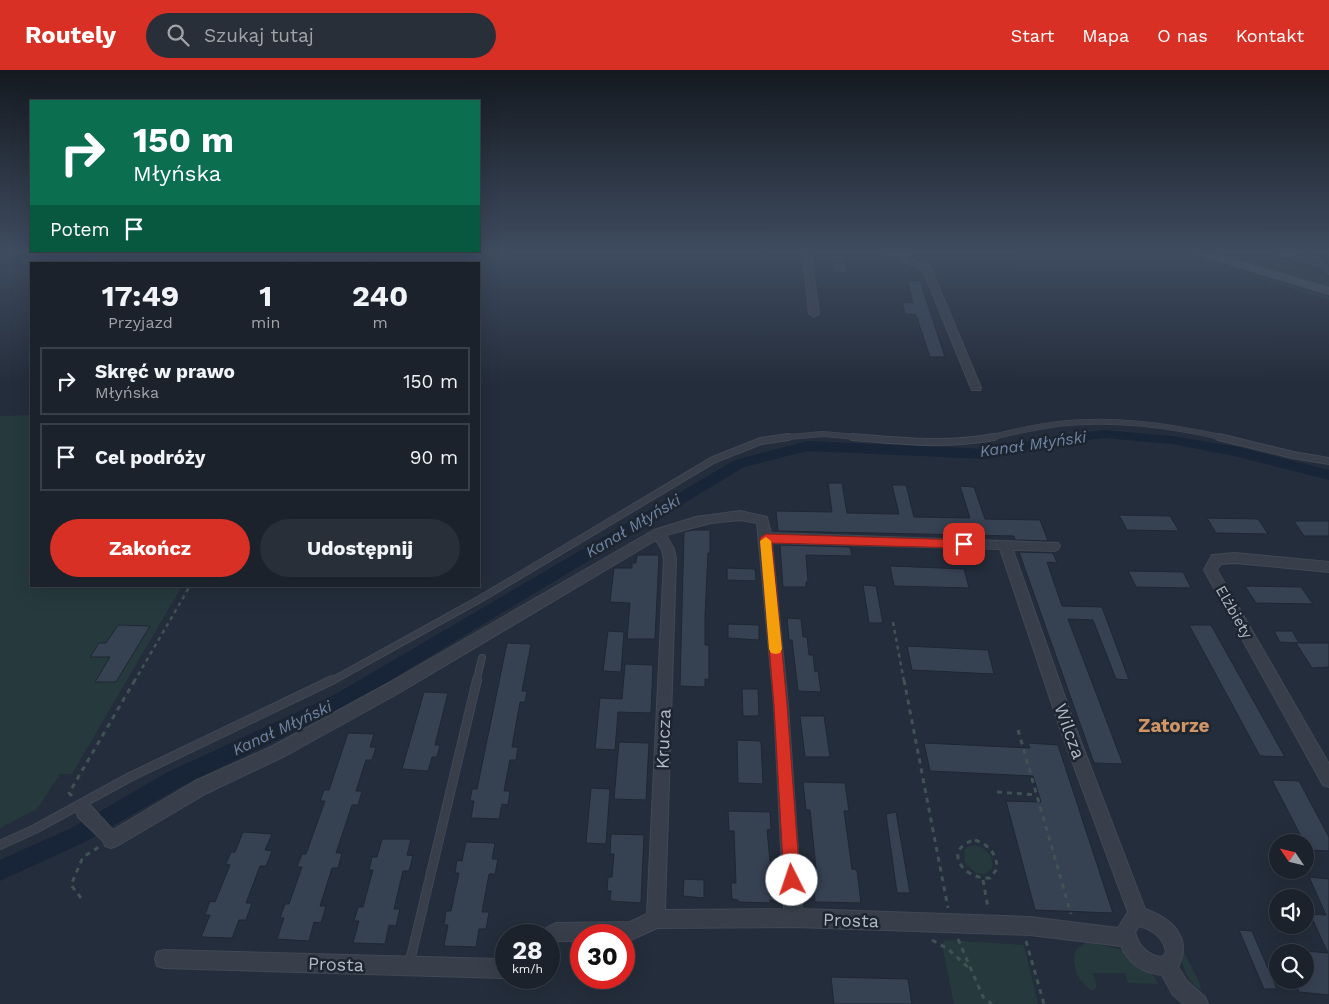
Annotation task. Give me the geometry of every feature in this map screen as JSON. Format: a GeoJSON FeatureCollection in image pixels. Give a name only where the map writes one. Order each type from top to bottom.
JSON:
{"type":"FeatureCollection","features":[{"type":"Feature","properties":{"kind":"street"},"geometry":{"type":"LineString","coordinates":[[812,297],[814,314]]}},
{"type":"Feature","properties":{"kind":"street"},"geometry":{"type":"LineString","coordinates":[[939,297],[976,388]]}},
{"type":"Feature","properties":{"kind":"street"},"geometry":{"type":"LineString","coordinates":[[84,811],[108,837],[201,787],[279,750],[392,689],[474,639],[658,533],[700,520],[754,516],[763,520],[766,538],[781,705],[794,918]]}},
{"type":"Feature","properties":{"kind":"street","name":"Krucza"},"geometry":{"type":"LineString","coordinates":[[656,918],[670,559],[668,549],[658,533]]}},
{"type":"Feature","properties":{"kind":"street"},"geometry":{"type":"LineString","coordinates":[[766,538],[1054,546]]}},
{"type":"Feature","properties":{"kind":"street","name":"Wilcza"},"geometry":{"type":"LineString","coordinates":[[1005,545],[1070,734],[1139,917]]}},
{"type":"Feature","properties":{"kind":"street","name":"Elżbiety"},"geometry":{"type":"LineString","coordinates":[[1329,567],[1235,558],[1217,559],[1210,570],[1324,764],[1329,779]]}},
{"type":"Feature","properties":{"kind":"street"},"geometry":{"type":"LineString","coordinates":[[1139,917],[1146,917],[1161,925],[1172,940],[1174,955],[1166,965],[1159,966],[1143,960],[1131,946],[1126,930],[1133,919],[1139,917]]}},
{"type":"Feature","properties":{"kind":"street","name":"Prosta"},"geometry":{"type":"LineString","coordinates":[[560,932],[631,932],[656,918],[794,918],[992,924],[1076,930],[1128,938]]}},
{"type":"Feature","properties":{"kind":"street","name":"Prosta"},"geometry":{"type":"LineString","coordinates":[[164,959],[495,969]]}},
{"type":"Feature","properties":{"kind":"street"},"geometry":{"type":"LineString","coordinates":[[1166,965],[1180,988],[1198,1004]]}},
{"type":"Feature","properties":{"kind":"lane"},"geometry":{"type":"LineString","coordinates":[[0,845],[35,829],[130,777],[314,690],[480,599],[713,460],[761,441],[781,437],[823,434],[918,442],[967,442],[1073,422],[1121,422],[1177,427],[1235,440],[1292,456],[1329,461]]}},
{"type":"Feature","properties":{"kind":"lane"},"geometry":{"type":"LineString","coordinates":[[409,966],[482,658]]}},
{"type":"Feature","properties":{"kind":"path"},"geometry":{"type":"LineString","coordinates":[[69,794],[189,587]]}},
{"type":"Feature","properties":{"kind":"path"},"geometry":{"type":"LineString","coordinates":[[894,622],[950,922],[983,996],[992,1004]]}},
{"type":"Feature","properties":{"kind":"path"},"geometry":{"type":"LineString","coordinates":[[1018,730],[1076,930]]}},
{"type":"Feature","properties":{"kind":"path"},"geometry":{"type":"LineString","coordinates":[[997,792],[1037,795]]}},
{"type":"Feature","properties":{"kind":"path"},"geometry":{"type":"LineString","coordinates":[[80,898],[71,885],[83,857],[108,837]]}},
{"type":"Feature","properties":{"kind":"path"},"geometry":{"type":"LineString","coordinates":[[974,840],[987,845],[996,857],[997,869],[995,874],[983,880],[966,872],[958,859],[960,847],[968,841],[974,840]]}},
{"type":"Feature","properties":{"kind":"path"},"geometry":{"type":"LineString","coordinates":[[983,880],[992,924]]}},
{"type":"Feature","properties":{"kind":"path"},"geometry":{"type":"LineString","coordinates":[[1021,926],[1044,1004]]}},
{"type":"Feature","properties":{"kind":"path"},"geometry":{"type":"LineString","coordinates":[[926,936],[948,949],[972,972]]}},
{"type":"Feature","properties":{"kind":"shaded area"},"geometry":{"type":"Polygon","coordinates":[[[1317,297],[1329,297],[1329,300],[1317,297]]]}},
{"type":"Feature","properties":{"kind":"shaded area"},"geometry":{"type":"Polygon","coordinates":[[[30,415],[30,587],[181,587],[72,774],[60,774],[37,809],[0,828],[0,416],[30,415]]]}},
{"type":"Feature","properties":{"kind":"shaded area"},"geometry":{"type":"Polygon","coordinates":[[[975,845],[986,850],[992,860],[992,868],[985,874],[976,873],[965,863],[964,850],[975,845]]]}},
{"type":"Feature","properties":{"kind":"shaded area"},"geometry":{"type":"Polygon","coordinates":[[[945,940],[1024,945],[1038,1004],[954,1004],[942,944],[945,940]]]}},
{"type":"Feature","properties":{"kind":"shaded area"},"geometry":{"type":"Polygon","coordinates":[[[1087,942],[1120,949],[1154,976],[1158,984],[1128,983],[1125,973],[1093,973],[1097,987],[1093,991],[1083,984],[1077,973],[1074,961],[1077,949],[1087,942]]]}},
{"type":"Feature","properties":{"kind":"shaded area"},"geometry":{"type":"Polygon","coordinates":[[[1179,942],[1200,984],[1201,991],[1191,981],[1184,969],[1179,942]]]}},
{"type":"Feature","properties":{"kind":"building"},"geometry":{"type":"Polygon","coordinates":[[[911,297],[925,297],[945,357],[930,357],[916,315],[905,314],[902,302],[913,303],[911,297]]]}},
{"type":"Feature","properties":{"kind":"building"},"geometry":{"type":"Polygon","coordinates":[[[828,483],[842,483],[847,513],[899,514],[892,485],[906,485],[914,517],[970,518],[960,486],[974,487],[985,519],[1040,520],[1048,541],[1015,540],[1014,536],[778,531],[776,511],[832,512],[828,483]]]}},
{"type":"Feature","properties":{"kind":"building"},"geometry":{"type":"Polygon","coordinates":[[[1119,515],[1170,516],[1179,531],[1127,530],[1119,515]]]}},
{"type":"Feature","properties":{"kind":"building"},"geometry":{"type":"Polygon","coordinates":[[[1207,518],[1258,519],[1268,534],[1216,533],[1207,518]]]}},
{"type":"Feature","properties":{"kind":"building"},"geometry":{"type":"Polygon","coordinates":[[[1294,521],[1329,521],[1329,536],[1304,536],[1294,521]]]}},
{"type":"Feature","properties":{"kind":"building"},"geometry":{"type":"Polygon","coordinates":[[[710,530],[705,616],[705,645],[709,645],[709,680],[705,679],[705,687],[680,686],[684,532],[710,530]]]}},
{"type":"Feature","properties":{"kind":"building"},"geometry":{"type":"Polygon","coordinates":[[[780,545],[850,547],[852,556],[806,555],[808,582],[806,582],[806,587],[783,587],[780,545]]]}},
{"type":"Feature","properties":{"kind":"building"},"geometry":{"type":"Polygon","coordinates":[[[1019,552],[1053,553],[1057,563],[1047,562],[1062,606],[1102,607],[1129,680],[1116,679],[1093,620],[1068,619],[1123,764],[1094,763],[1019,552]]]}},
{"type":"Feature","properties":{"kind":"building"},"geometry":{"type":"Polygon","coordinates":[[[637,555],[659,555],[655,639],[627,639],[630,603],[610,602],[614,568],[632,568],[632,563],[636,563],[637,555]]]}},
{"type":"Feature","properties":{"kind":"building"},"geometry":{"type":"Polygon","coordinates":[[[890,566],[964,569],[969,588],[894,586],[890,566]]]}},
{"type":"Feature","properties":{"kind":"building"},"geometry":{"type":"Polygon","coordinates":[[[727,568],[755,569],[756,581],[727,580],[727,568]]]}},
{"type":"Feature","properties":{"kind":"building"},"geometry":{"type":"Polygon","coordinates":[[[1128,571],[1183,572],[1191,588],[1136,587],[1128,571]]]}},
{"type":"Feature","properties":{"kind":"building"},"geometry":{"type":"Polygon","coordinates":[[[863,585],[876,586],[883,623],[869,623],[863,585]]]}},
{"type":"Feature","properties":{"kind":"building"},"geometry":{"type":"Polygon","coordinates":[[[1245,586],[1301,587],[1313,604],[1256,603],[1245,586]]]}},
{"type":"Feature","properties":{"kind":"building"},"geometry":{"type":"Polygon","coordinates":[[[787,618],[801,619],[803,637],[807,637],[809,655],[813,655],[815,672],[818,671],[821,692],[798,691],[792,640],[789,640],[787,618]]]}},
{"type":"Feature","properties":{"kind":"building"},"geometry":{"type":"Polygon","coordinates":[[[728,624],[759,625],[759,640],[728,638],[728,624]]]}},
{"type":"Feature","properties":{"kind":"building"},"geometry":{"type":"Polygon","coordinates":[[[118,625],[150,626],[116,682],[95,682],[110,657],[90,657],[99,643],[106,643],[118,625]]]}},
{"type":"Feature","properties":{"kind":"building"},"geometry":{"type":"Polygon","coordinates":[[[1189,625],[1211,625],[1285,757],[1260,756],[1189,625]]]}},
{"type":"Feature","properties":{"kind":"building"},"geometry":{"type":"Polygon","coordinates":[[[608,631],[624,632],[621,672],[603,671],[608,631]]]}},
{"type":"Feature","properties":{"kind":"building"},"geometry":{"type":"Polygon","coordinates":[[[1274,631],[1292,631],[1299,643],[1329,643],[1329,667],[1312,668],[1296,643],[1298,643],[1280,642],[1274,631]]]}},
{"type":"Feature","properties":{"kind":"building"},"geometry":{"type":"Polygon","coordinates":[[[507,643],[531,644],[522,691],[527,691],[525,702],[520,702],[512,747],[518,747],[516,760],[510,760],[504,791],[510,791],[508,805],[502,804],[499,819],[471,818],[474,801],[470,801],[472,789],[477,789],[507,643]]]}},
{"type":"Feature","properties":{"kind":"building"},"geometry":{"type":"Polygon","coordinates":[[[907,646],[988,650],[994,674],[912,670],[907,646]]]}},
{"type":"Feature","properties":{"kind":"building"},"geometry":{"type":"Polygon","coordinates":[[[625,664],[653,665],[651,713],[618,712],[615,750],[595,749],[600,698],[622,699],[625,664]]]}},
{"type":"Feature","properties":{"kind":"building"},"geometry":{"type":"Polygon","coordinates":[[[742,689],[758,689],[759,716],[743,716],[742,689]]]}},
{"type":"Feature","properties":{"kind":"building"},"geometry":{"type":"Polygon","coordinates":[[[424,692],[448,693],[435,745],[440,745],[437,757],[432,757],[428,771],[402,769],[424,692]]]}},
{"type":"Feature","properties":{"kind":"building"},"geometry":{"type":"Polygon","coordinates":[[[800,716],[824,716],[830,757],[805,757],[800,716]]]}},
{"type":"Feature","properties":{"kind":"building"},"geometry":{"type":"Polygon","coordinates":[[[348,733],[374,734],[370,747],[376,747],[372,760],[366,760],[356,791],[362,791],[358,805],[352,805],[336,853],[342,853],[338,868],[332,868],[320,906],[326,906],[321,923],[314,922],[309,941],[277,939],[284,918],[280,918],[285,904],[289,904],[302,867],[297,867],[302,854],[306,854],[325,801],[320,801],[324,790],[329,790],[348,733]]]}},
{"type":"Feature","properties":{"kind":"building"},"geometry":{"type":"Polygon","coordinates":[[[737,740],[761,741],[763,784],[738,783],[737,740]]]}},
{"type":"Feature","properties":{"kind":"building"},"geometry":{"type":"Polygon","coordinates":[[[619,742],[649,743],[646,800],[614,799],[619,742]]]}},
{"type":"Feature","properties":{"kind":"building"},"geometry":{"type":"Polygon","coordinates":[[[924,743],[1030,748],[1028,743],[1058,745],[1113,913],[1035,910],[1006,801],[1041,802],[1033,776],[930,771],[924,743]]]}},
{"type":"Feature","properties":{"kind":"building"},"geometry":{"type":"Polygon","coordinates":[[[1272,780],[1299,781],[1329,837],[1329,851],[1314,850],[1314,834],[1300,834],[1272,780]]]}},
{"type":"Feature","properties":{"kind":"building"},"geometry":{"type":"Polygon","coordinates":[[[803,782],[845,783],[849,811],[844,811],[852,869],[857,870],[861,903],[815,902],[812,869],[816,869],[810,810],[806,810],[803,782]]]}},
{"type":"Feature","properties":{"kind":"building"},"geometry":{"type":"Polygon","coordinates":[[[591,788],[610,789],[606,844],[586,843],[591,788]]]}},
{"type":"Feature","properties":{"kind":"building"},"geometry":{"type":"Polygon","coordinates":[[[728,811],[770,812],[771,829],[767,830],[772,881],[775,880],[776,901],[770,900],[770,903],[738,902],[738,900],[732,899],[731,883],[736,883],[734,831],[729,831],[728,811]]]}},
{"type":"Feature","properties":{"kind":"building"},"geometry":{"type":"Polygon","coordinates":[[[896,812],[910,893],[897,893],[886,814],[896,812]]]}},
{"type":"Feature","properties":{"kind":"building"},"geometry":{"type":"Polygon","coordinates":[[[243,832],[272,834],[265,850],[272,851],[266,866],[260,866],[246,903],[252,903],[246,920],[239,920],[232,938],[201,937],[210,915],[205,915],[210,901],[215,902],[230,865],[226,864],[231,852],[235,852],[243,832]]]}},
{"type":"Feature","properties":{"kind":"building"},"geometry":{"type":"Polygon","coordinates":[[[611,834],[644,835],[641,903],[610,901],[611,891],[607,891],[608,877],[612,877],[614,854],[610,854],[611,834]]]}},
{"type":"Feature","properties":{"kind":"building"},"geometry":{"type":"Polygon","coordinates":[[[382,839],[411,839],[407,855],[413,856],[409,871],[403,871],[394,909],[400,909],[396,926],[389,925],[385,944],[353,943],[359,921],[354,921],[358,907],[363,907],[373,870],[369,870],[372,857],[377,857],[382,839]]]}},
{"type":"Feature","properties":{"kind":"building"},"geometry":{"type":"Polygon","coordinates":[[[466,842],[495,843],[492,859],[498,859],[495,874],[489,874],[482,912],[489,912],[486,929],[479,929],[476,947],[444,946],[448,925],[444,925],[446,911],[451,911],[459,873],[455,873],[457,860],[462,861],[466,842]]]}},
{"type":"Feature","properties":{"kind":"building"},"geometry":{"type":"Polygon","coordinates":[[[1314,878],[1329,879],[1329,995],[1299,992],[1298,989],[1314,989],[1314,952],[1328,953],[1314,923],[1314,914],[1326,915],[1310,879],[1314,878]]]}},
{"type":"Feature","properties":{"kind":"building"},"geometry":{"type":"Polygon","coordinates":[[[684,879],[704,880],[704,898],[683,896],[684,879]]]}},
{"type":"Feature","properties":{"kind":"building"},"geometry":{"type":"Polygon","coordinates":[[[1239,930],[1252,931],[1269,970],[1269,989],[1264,989],[1239,930]]]}},
{"type":"Feature","properties":{"kind":"building"},"geometry":{"type":"Polygon","coordinates":[[[831,977],[908,979],[912,1004],[834,1004],[831,977]]]}},
{"type":"Feature","properties":{"kind":"waterway","name":"Kanał Młyński"},"geometry":{"type":"LineString","coordinates":[[0,871],[78,835],[173,780],[340,701],[740,463],[807,446],[987,454],[1057,440],[1104,434],[1172,440],[1239,452],[1329,475]]}},
{"type":"Feature","properties":{"kind":"slow traffic"},"geometry":{"type":"LineString","coordinates":[[766,541],[776,649]]}},
{"type":"Feature","properties":{"kind":"district","name":"Zatorze"},"geometry":{"type":"Point","coordinates":[1174,725]}},
{"type":"Feature","properties":{"kind":"route"},"geometry":{"type":"LineString","coordinates":[[792,880],[781,705],[766,538],[964,544]]}}]}
